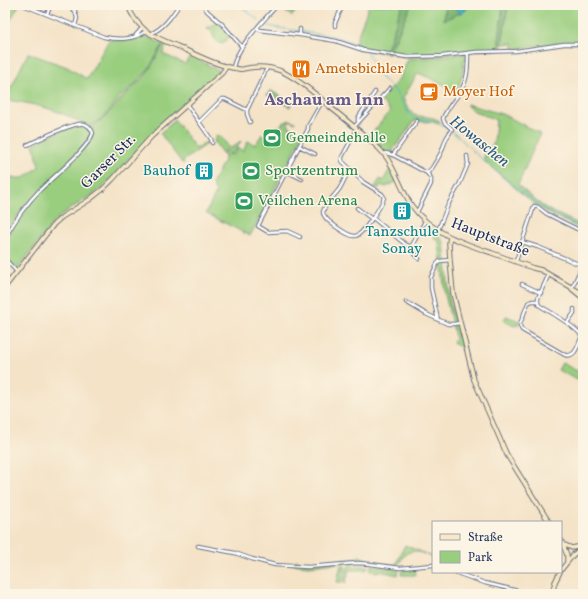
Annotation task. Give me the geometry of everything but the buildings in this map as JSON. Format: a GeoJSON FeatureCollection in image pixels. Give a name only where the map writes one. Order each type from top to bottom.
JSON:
{"type":"FeatureCollection","features":[{"type":"Feature","properties":{"kind":"main road","name":"Hauptstraße"},"geometry":{"type":"LineString","coordinates":[[128,5],[142,28],[158,38],[207,60],[223,66],[234,68],[268,67],[279,70],[296,79],[356,128],[384,154],[392,166],[408,200],[425,221],[454,239],[516,261],[542,273],[549,274],[583,294]]}},
{"type":"Feature","properties":{"kind":"main road","name":"Garser Str."},"geometry":{"type":"LineString","coordinates":[[5,287],[54,224],[62,216],[89,200],[103,189],[147,141],[224,71],[223,66]]}},
{"type":"Feature","properties":{"kind":"main road"},"geometry":{"type":"LineString","coordinates":[[450,237],[449,249],[453,293],[472,375],[507,455],[548,521]]}},
{"type":"Feature","properties":{"kind":"main road"},"geometry":{"type":"LineString","coordinates":[[449,249],[454,239]]}},
{"type":"Feature","properties":{"kind":"main road","name":"Hauptstraße"},"geometry":{"type":"LineString","coordinates":[[572,288],[583,298]]}},
{"type":"Feature","properties":{"kind":"main road"},"geometry":{"type":"LineString","coordinates":[[563,543],[572,548],[583,547]]}},
{"type":"Feature","properties":{"kind":"main road"},"geometry":{"type":"LineString","coordinates":[[563,543],[573,555]]}},
{"type":"Feature","properties":{"kind":"main road"},"geometry":{"type":"LineString","coordinates":[[563,543],[567,555],[567,562]]}},
{"type":"Feature","properties":{"kind":"main road"},"geometry":{"type":"LineString","coordinates":[[562,568],[573,555],[583,547]]}},
{"type":"Feature","properties":{"kind":"main road"},"geometry":{"type":"LineString","coordinates":[[552,594],[559,573]]}},
{"type":"Feature","properties":{"kind":"street"},"geometry":{"type":"LineString","coordinates":[[23,5],[108,38],[120,39],[141,35],[160,29]]}},
{"type":"Feature","properties":{"kind":"street"},"geometry":{"type":"LineString","coordinates":[[47,14],[51,5]]}},
{"type":"Feature","properties":{"kind":"street"},"geometry":{"type":"LineString","coordinates":[[66,5],[75,11],[77,18],[75,26]]}},
{"type":"Feature","properties":{"kind":"street"},"geometry":{"type":"LineString","coordinates":[[158,38],[160,29],[179,5]]}},
{"type":"Feature","properties":{"kind":"street"},"geometry":{"type":"LineString","coordinates":[[204,5],[207,11],[223,25],[242,47]]}},
{"type":"Feature","properties":{"kind":"street"},"geometry":{"type":"LineString","coordinates":[[268,5],[274,9]]}},
{"type":"Feature","properties":{"kind":"street"},"geometry":{"type":"LineString","coordinates":[[234,68],[235,58],[242,47],[277,5]]}},
{"type":"Feature","properties":{"kind":"street"},"geometry":{"type":"LineString","coordinates":[[335,26],[334,23],[343,5]]}},
{"type":"Feature","properties":{"kind":"street"},"geometry":{"type":"LineString","coordinates":[[135,36],[142,28]]}},
{"type":"Feature","properties":{"kind":"street"},"geometry":{"type":"LineString","coordinates":[[257,28],[260,30],[300,34],[336,41],[363,50],[407,57],[442,56],[516,50],[564,44],[583,44]]}},
{"type":"Feature","properties":{"kind":"street"},"geometry":{"type":"LineString","coordinates":[[300,29],[300,34]]}},
{"type":"Feature","properties":{"kind":"street"},"geometry":{"type":"LineString","coordinates":[[427,173],[432,168],[441,153],[446,139],[452,129],[442,119],[465,83],[468,68],[468,53]]}},
{"type":"Feature","properties":{"kind":"street"},"geometry":{"type":"LineString","coordinates":[[250,122],[247,110],[268,67]]}},
{"type":"Feature","properties":{"kind":"street"},"geometry":{"type":"LineString","coordinates":[[358,121],[390,88]]}},
{"type":"Feature","properties":{"kind":"street"},"geometry":{"type":"LineString","coordinates":[[350,170],[341,188],[324,208],[323,212],[335,226],[350,235],[355,236],[359,235],[384,201],[384,195],[363,182],[342,161],[342,157],[356,128],[358,118],[375,92]]}},
{"type":"Feature","properties":{"kind":"street"},"geometry":{"type":"LineString","coordinates":[[199,122],[224,98],[247,110]]}},
{"type":"Feature","properties":{"kind":"street"},"geometry":{"type":"LineString","coordinates":[[300,237],[287,230],[268,232],[258,226],[308,129],[308,126],[323,100]]}},
{"type":"Feature","properties":{"kind":"street"},"geometry":{"type":"LineString","coordinates":[[186,105],[211,139],[212,143]]}},
{"type":"Feature","properties":{"kind":"street"},"geometry":{"type":"LineString","coordinates":[[393,155],[417,121]]}},
{"type":"Feature","properties":{"kind":"street"},"geometry":{"type":"LineString","coordinates":[[5,238],[23,209],[41,189],[84,148],[90,140],[92,133],[90,127],[82,124],[76,125],[55,132],[27,145]]}},
{"type":"Feature","properties":{"kind":"street"},"geometry":{"type":"LineString","coordinates":[[299,146],[315,154]]}},
{"type":"Feature","properties":{"kind":"street"},"geometry":{"type":"LineString","coordinates":[[384,154],[386,153],[393,155],[427,173],[431,178],[430,184],[417,212]]}},
{"type":"Feature","properties":{"kind":"street"},"geometry":{"type":"LineString","coordinates":[[438,230],[448,205],[468,164],[467,156]]}},
{"type":"Feature","properties":{"kind":"street"},"geometry":{"type":"LineString","coordinates":[[286,171],[302,179]]}},
{"type":"Feature","properties":{"kind":"street"},"geometry":{"type":"LineString","coordinates":[[274,195],[290,204]]}},
{"type":"Feature","properties":{"kind":"street"},"geometry":{"type":"LineString","coordinates":[[516,261],[533,208],[535,206],[547,214],[583,232]]}},
{"type":"Feature","properties":{"kind":"street"},"geometry":{"type":"LineString","coordinates":[[357,208],[407,246],[411,247],[412,251],[419,259]]}},
{"type":"Feature","properties":{"kind":"street"},"geometry":{"type":"LineString","coordinates":[[411,247],[425,221]]}},
{"type":"Feature","properties":{"kind":"street"},"geometry":{"type":"LineString","coordinates":[[522,242],[583,265],[572,288]]}},
{"type":"Feature","properties":{"kind":"street"},"geometry":{"type":"LineString","coordinates":[[5,259],[17,272]]}},
{"type":"Feature","properties":{"kind":"street"},"geometry":{"type":"LineString","coordinates":[[438,320],[431,288],[431,277],[440,261],[450,260]]}},
{"type":"Feature","properties":{"kind":"street"},"geometry":{"type":"LineString","coordinates":[[537,301],[549,274]]}},
{"type":"Feature","properties":{"kind":"street"},"geometry":{"type":"LineString","coordinates":[[522,284],[541,293]]}},
{"type":"Feature","properties":{"kind":"street"},"geometry":{"type":"LineString","coordinates":[[537,301],[539,306],[567,323],[582,336],[573,354],[567,356],[557,353],[522,330],[520,326],[521,321],[528,303],[537,301]]}},
{"type":"Feature","properties":{"kind":"street"},"geometry":{"type":"LineString","coordinates":[[406,302],[438,320],[451,325],[460,323]]}},
{"type":"Feature","properties":{"kind":"street"},"geometry":{"type":"LineString","coordinates":[[567,323],[574,313],[574,309]]}},
{"type":"Feature","properties":{"kind":"street"},"geometry":{"type":"LineString","coordinates":[[198,546],[235,553],[252,560],[275,565],[308,567],[347,563],[400,568],[432,566]]}},
{"type":"Feature","properties":{"kind":"street"},"geometry":{"type":"LineString","coordinates":[[457,573],[485,583],[531,594]]}},
{"type":"Feature","properties":{"kind":"street"},"geometry":{"type":"LineString","coordinates":[[504,594],[506,588]]}},
{"type":"Feature","properties":{"kind":"green space"},"geometry":{"type":"Polygon","coordinates":[[[5,5],[19,5],[5,30],[5,5]]]}},
{"type":"Feature","properties":{"kind":"green space"},"geometry":{"type":"Polygon","coordinates":[[[282,5],[300,5],[292,16],[280,8],[282,5]]]}},
{"type":"Feature","properties":{"kind":"green space"},"geometry":{"type":"Polygon","coordinates":[[[369,5],[402,5],[386,53],[361,49],[354,46],[369,5]]]}},
{"type":"Feature","properties":{"kind":"green space"},"geometry":{"type":"Polygon","coordinates":[[[402,5],[411,5],[389,53],[386,53],[402,5]]]}},
{"type":"Feature","properties":{"kind":"green space"},"geometry":{"type":"Polygon","coordinates":[[[411,5],[446,5],[444,19],[465,11],[469,5],[503,5],[498,50],[479,50],[441,55],[407,57],[389,53],[411,5]]]}},
{"type":"Feature","properties":{"kind":"green space"},"geometry":{"type":"Polygon","coordinates":[[[446,5],[456,5],[456,9],[460,13],[444,20],[446,5]]]}},
{"type":"Feature","properties":{"kind":"green space"},"geometry":{"type":"Polygon","coordinates":[[[503,5],[508,5],[501,50],[498,50],[503,5]]]}},
{"type":"Feature","properties":{"kind":"green space"},"geometry":{"type":"Polygon","coordinates":[[[508,5],[583,5],[583,43],[561,43],[513,49],[513,43],[502,44],[508,5]]]}},
{"type":"Feature","properties":{"kind":"green space"},"geometry":{"type":"Polygon","coordinates":[[[218,22],[230,35],[222,44],[215,41],[212,32],[207,28],[218,22]]]}},
{"type":"Feature","properties":{"kind":"green space"},"geometry":{"type":"Polygon","coordinates":[[[145,36],[163,44],[148,70],[120,97],[104,117],[90,126],[47,108],[5,100],[28,53],[67,67],[87,79],[109,40],[125,40],[145,36]]]}},
{"type":"Feature","properties":{"kind":"green space"},"geometry":{"type":"Polygon","coordinates":[[[164,44],[166,45],[163,54],[185,64],[191,56],[218,70],[217,74],[150,136],[102,188],[68,210],[53,223],[17,270],[15,269],[5,258],[5,239],[12,228],[24,210],[90,141],[93,129],[92,127],[105,117],[143,78],[164,44]]]}},
{"type":"Feature","properties":{"kind":"green space"},"geometry":{"type":"Polygon","coordinates":[[[464,54],[467,56],[467,59],[464,60],[462,77],[455,92],[443,84],[418,73],[403,98],[407,107],[415,115],[433,118],[440,121],[438,124],[433,122],[414,121],[392,151],[394,152],[391,154],[369,137],[390,111],[380,99],[400,78],[408,59],[464,54]]]}},
{"type":"Feature","properties":{"kind":"green space"},"geometry":{"type":"Polygon","coordinates":[[[270,90],[291,102],[290,107],[267,95],[270,90]]]}},
{"type":"Feature","properties":{"kind":"green space"},"geometry":{"type":"Polygon","coordinates":[[[467,104],[505,115],[540,134],[518,185],[537,202],[549,210],[583,226],[583,230],[546,212],[534,204],[485,162],[484,156],[494,143],[496,120],[474,111],[467,106],[467,104]]]}},
{"type":"Feature","properties":{"kind":"green space"},"geometry":{"type":"Polygon","coordinates":[[[174,119],[196,149],[206,142],[207,144],[183,161],[184,163],[182,163],[160,133],[172,123],[174,119]]]}},
{"type":"Feature","properties":{"kind":"green space","name":"Sportzentrum"},"geometry":{"type":"Polygon","coordinates":[[[289,120],[288,125],[291,129],[303,135],[250,236],[206,213],[216,193],[212,184],[226,156],[222,154],[241,141],[234,152],[229,154],[234,155],[238,148],[243,151],[248,141],[256,144],[262,134],[265,136],[269,128],[274,131],[277,126],[284,130],[286,128],[281,125],[282,123],[289,120]]]}},
{"type":"Feature","properties":{"kind":"green space"},"geometry":{"type":"Polygon","coordinates":[[[82,125],[90,128],[91,134],[83,147],[22,209],[10,227],[5,228],[5,178],[23,178],[39,167],[34,144],[63,130],[82,125]]]}},
{"type":"Feature","properties":{"kind":"green space"},"geometry":{"type":"Polygon","coordinates":[[[217,135],[222,138],[229,147],[222,153],[214,141],[217,135]]]}},
{"type":"Feature","properties":{"kind":"green space"},"geometry":{"type":"Polygon","coordinates":[[[390,169],[396,182],[386,187],[381,185],[378,189],[375,187],[380,179],[383,181],[390,169]]]}},
{"type":"Feature","properties":{"kind":"green space"},"geometry":{"type":"Polygon","coordinates":[[[436,234],[444,243],[450,302],[462,348],[453,343],[455,338],[445,294],[439,243],[437,239],[434,238],[436,234]]]}},
{"type":"Feature","properties":{"kind":"green space"},"geometry":{"type":"Polygon","coordinates":[[[506,316],[519,321],[518,325],[514,326],[504,321],[506,316]]]}},
{"type":"Feature","properties":{"kind":"green space"},"geometry":{"type":"Polygon","coordinates":[[[562,363],[581,373],[577,380],[558,370],[562,363]]]}},
{"type":"Feature","properties":{"kind":"green space"},"geometry":{"type":"Polygon","coordinates":[[[405,545],[432,557],[414,551],[406,554],[395,566],[405,545]]]}},
{"type":"Feature","properties":{"kind":"green space"},"geometry":{"type":"Polygon","coordinates":[[[359,556],[395,566],[358,561],[308,566],[292,564],[291,561],[295,563],[296,560],[309,563],[354,559],[359,556]]]}},
{"type":"Feature","properties":{"kind":"green space"},"geometry":{"type":"Polygon","coordinates":[[[341,565],[345,566],[342,582],[337,582],[341,565]]]}},
{"type":"Feature","properties":{"kind":"green space"},"geometry":{"type":"Polygon","coordinates":[[[350,565],[368,566],[365,570],[349,570],[346,583],[344,582],[347,568],[350,565]]]}},
{"type":"Feature","properties":{"kind":"green space"},"geometry":{"type":"Polygon","coordinates":[[[372,565],[399,570],[398,575],[380,571],[371,571],[370,569],[372,565]]]}},
{"type":"Feature","properties":{"kind":"green space"},"geometry":{"type":"Polygon","coordinates":[[[416,569],[415,575],[401,575],[402,570],[416,569]]]}},
{"type":"Feature","properties":{"kind":"water"},"geometry":{"type":"Polygon","coordinates":[[[456,5],[469,5],[465,11],[460,13],[456,9],[456,5]]]}},
{"type":"Feature","properties":{"kind":"waterway","name":"Howaschen"},"geometry":{"type":"LineString","coordinates":[[239,5],[260,21]]}},
{"type":"Feature","properties":{"kind":"waterway","name":"Howaschen"},"geometry":{"type":"LineString","coordinates":[[266,25],[336,37],[355,43],[364,49]]}},
{"type":"Feature","properties":{"kind":"waterway","name":"Howaschen"},"geometry":{"type":"LineString","coordinates":[[366,51],[379,76],[394,89],[409,114],[415,119],[434,121],[441,124],[458,136],[476,154],[536,203],[547,211],[583,229]]}},
{"type":"Feature","properties":{"kind":"place","name":"Ametsbichler"},"geometry":{"type":"Point","coordinates":[301,69]}},
{"type":"Feature","properties":{"kind":"place","name":"Moyer Hof"},"geometry":{"type":"Point","coordinates":[429,92]}},
{"type":"Feature","properties":{"kind":"place","name":"Gemeindehalle"},"geometry":{"type":"Point","coordinates":[272,138]}},
{"type":"Feature","properties":{"kind":"place","name":"Bauhof"},"geometry":{"type":"Point","coordinates":[204,171]}},
{"type":"Feature","properties":{"kind":"place","name":"Sportzentrum"},"geometry":{"type":"Point","coordinates":[251,171]}},
{"type":"Feature","properties":{"kind":"place","name":"Veilchen Arena"},"geometry":{"type":"Point","coordinates":[244,201]}},
{"type":"Feature","properties":{"kind":"place","name":"Tanzschule Sonay"},"geometry":{"type":"Point","coordinates":[402,211]}},
{"type":"Feature","properties":{"kind":"district","name":"Aschau am Inn"},"geometry":{"type":"Point","coordinates":[324,100]}}]}
